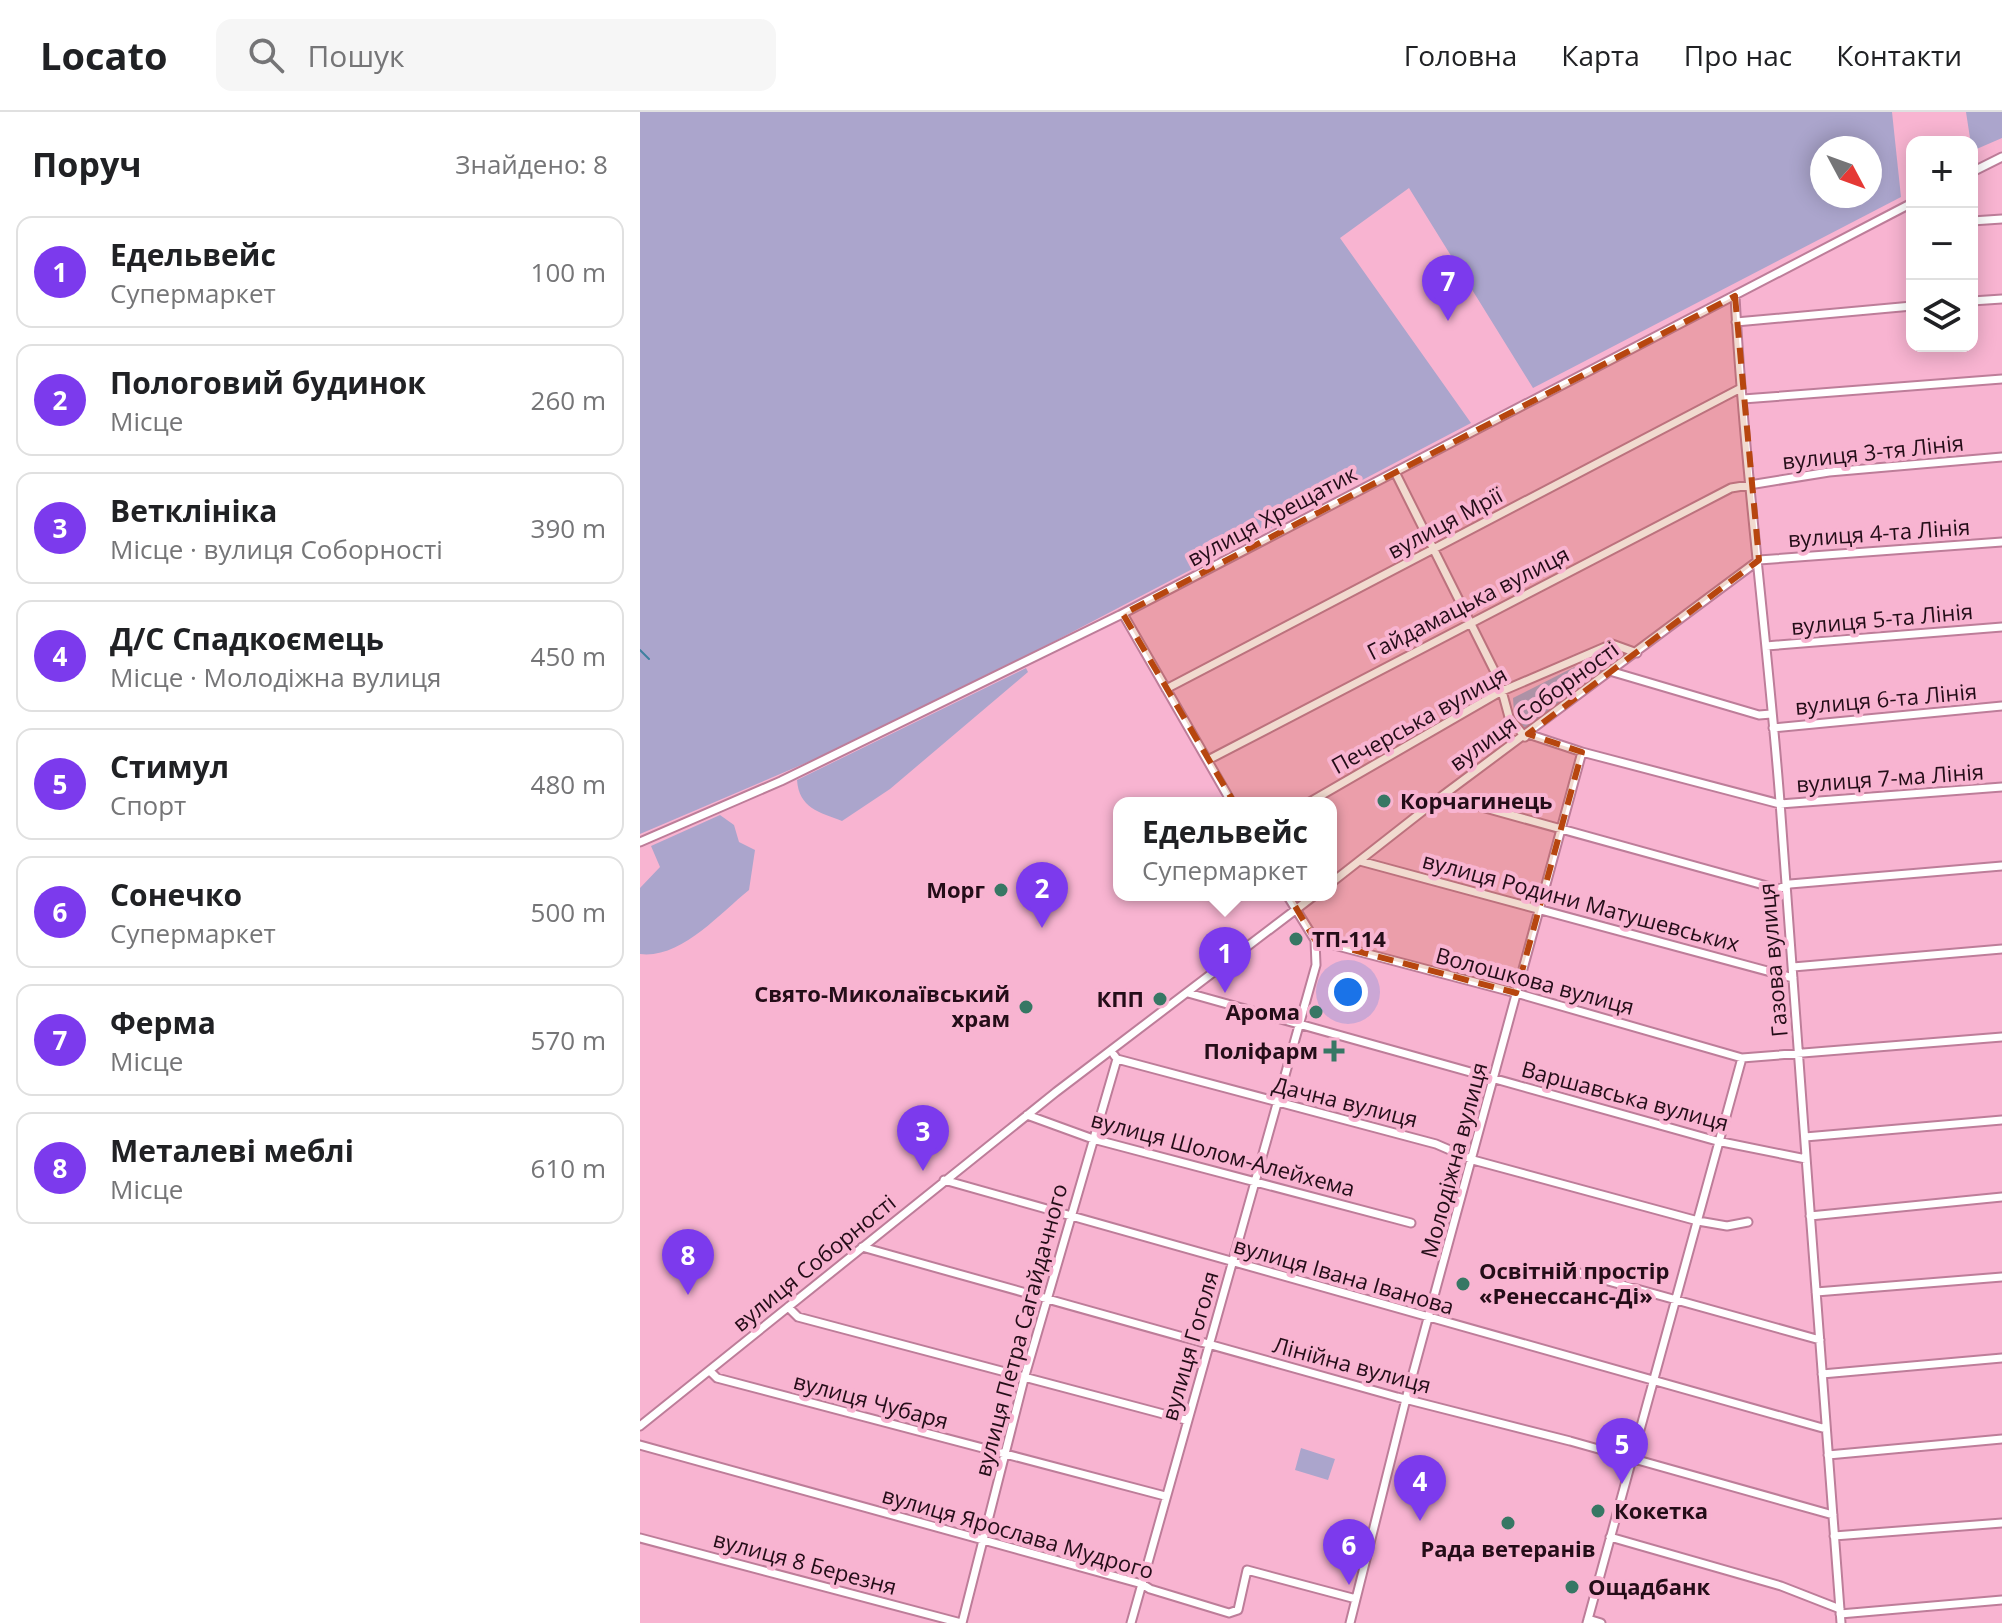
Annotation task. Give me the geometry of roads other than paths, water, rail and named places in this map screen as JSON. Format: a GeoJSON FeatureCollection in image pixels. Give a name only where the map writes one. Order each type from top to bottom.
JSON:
{"type":"FeatureCollection","features":[{"type":"Feature","properties":{"kind":"street"},"geometry":{"type":"LineString","coordinates":[[1978,169],[2002,157]]}},
{"type":"Feature","properties":{"kind":"street","name":"вулиця Хрещатик"},"geometry":{"type":"LineString","coordinates":[[640,842],[781,781],[1123,614],[1906,206]]}},
{"type":"Feature","properties":{"kind":"street"},"geometry":{"type":"LineString","coordinates":[[1978,221],[2002,219]]}},
{"type":"Feature","properties":{"kind":"street","name":"Газова вулиця"},"geometry":{"type":"LineString","coordinates":[[1735,296],[1747,483],[1759,560],[1793,967],[1840,1616]]}},
{"type":"Feature","properties":{"kind":"street"},"geometry":{"type":"LineString","coordinates":[[1978,301],[2002,299]]}},
{"type":"Feature","properties":{"kind":"street"},"geometry":{"type":"LineString","coordinates":[[1736,322],[1906,307]]}},
{"type":"Feature","properties":{"kind":"street"},"geometry":{"type":"LineString","coordinates":[[1743,399],[2002,379]]}},
{"type":"Feature","properties":{"kind":"street","name":"вулиця Мрії"},"geometry":{"type":"LineString","coordinates":[[1166,689],[1741,388]]}},
{"type":"Feature","properties":{"kind":"street","name":"вулиця 3-тя Лінія"},"geometry":{"type":"LineString","coordinates":[[1747,483],[1829,472],[2002,457]]}},
{"type":"Feature","properties":{"kind":"street"},"geometry":{"type":"LineString","coordinates":[[1395,472],[1504,692],[1509,717],[1526,736]]}},
{"type":"Feature","properties":{"kind":"street","name":"Гайдамацька вулиця"},"geometry":{"type":"LineString","coordinates":[[1208,760],[1470,621],[1731,488],[1747,483]]}},
{"type":"Feature","properties":{"kind":"street","name":"вулиця 4-та Лінія"},"geometry":{"type":"LineString","coordinates":[[1759,560],[2002,542]]}},
{"type":"Feature","properties":{"kind":"street","name":"вулиця Соборності"},"geometry":{"type":"LineString","coordinates":[[1337,878],[1442,796],[1613,672],[1759,560]]}},
{"type":"Feature","properties":{"kind":"street"},"geometry":{"type":"LineString","coordinates":[[1123,614],[1229,797]]}},
{"type":"Feature","properties":{"kind":"street","name":"вулиця 5-та Лінія"},"geometry":{"type":"LineString","coordinates":[[1766,646],[2002,627]]}},
{"type":"Feature","properties":{"kind":"street","name":"Печерська вулиця"},"geometry":{"type":"LineString","coordinates":[[1319,797],[1504,692],[1612,644],[1637,653]]}},
{"type":"Feature","properties":{"kind":"street"},"geometry":{"type":"LineString","coordinates":[[1613,672],[1759,715],[1771,714]]}},
{"type":"Feature","properties":{"kind":"street","name":"вулиця 6-та Лінія"},"geometry":{"type":"LineString","coordinates":[[1773,728],[2002,706]]}},
{"type":"Feature","properties":{"kind":"street","name":"вулиця 7-ма Лінія"},"geometry":{"type":"LineString","coordinates":[[1526,736],[1780,804],[2002,787]]}},
{"type":"Feature","properties":{"kind":"street","name":"Молодіжна вулиця"},"geometry":{"type":"LineString","coordinates":[[1350,1623],[1406,1399],[1430,1320],[1582,752]]}},
{"type":"Feature","properties":{"kind":"street"},"geometry":{"type":"LineString","coordinates":[[1442,796],[1778,889],[2002,866]]}},
{"type":"Feature","properties":{"kind":"street","name":"вулиця Родини Матушевських"},"geometry":{"type":"LineString","coordinates":[[1360,861],[1793,978]]}},
{"type":"Feature","properties":{"kind":"street"},"geometry":{"type":"LineString","coordinates":[[1290,901],[1315,940]]}},
{"type":"Feature","properties":{"kind":"street","name":"вулиця Соборності"},"geometry":{"type":"LineString","coordinates":[[640,1426],[944,1180],[1307,901]]}},
{"type":"Feature","properties":{"kind":"street","name":"Волошкова вулиця"},"geometry":{"type":"LineString","coordinates":[[1315,940],[1516,993],[1742,1058],[2002,1037]]}},
{"type":"Feature","properties":{"kind":"street","name":"вулиця Гоголя"},"geometry":{"type":"LineString","coordinates":[[1131,1623],[1297,1023],[1316,965],[1315,940]]}},
{"type":"Feature","properties":{"kind":"street"},"geometry":{"type":"LineString","coordinates":[[1793,967],[2002,949]]}},
{"type":"Feature","properties":{"kind":"street","name":"Варшавська вулиця"},"geometry":{"type":"LineString","coordinates":[[1188,993],[1493,1081],[1717,1141],[1806,1159]]}},
{"type":"Feature","properties":{"kind":"street"},"geometry":{"type":"LineString","coordinates":[[1110,1051],[1117,1059]]}},
{"type":"Feature","properties":{"kind":"street"},"geometry":{"type":"LineString","coordinates":[[1601,1623],[1587,1621],[1742,1058]]}},
{"type":"Feature","properties":{"kind":"street","name":"Дачна вулиця"},"geometry":{"type":"LineString","coordinates":[[1117,1059],[1436,1144],[1473,1160],[1698,1221],[1727,1226],[1748,1222]]}},
{"type":"Feature","properties":{"kind":"street","name":"вулиця Петра Сагайдачного"},"geometry":{"type":"LineString","coordinates":[[962,1623],[1024,1379],[1117,1059]]}},
{"type":"Feature","properties":{"kind":"street","name":"вулиця Шолом-Алейхема"},"geometry":{"type":"LineString","coordinates":[[1027,1115],[1093,1139],[1411,1223]]}},
{"type":"Feature","properties":{"kind":"street"},"geometry":{"type":"LineString","coordinates":[[1805,1137],[2002,1120]]}},
{"type":"Feature","properties":{"kind":"street","name":"вулиця Івана Іванова"},"geometry":{"type":"LineString","coordinates":[[944,1180],[1430,1320],[1826,1429]]}},
{"type":"Feature","properties":{"kind":"street"},"geometry":{"type":"LineString","coordinates":[[1810,1216],[2002,1197]]}},
{"type":"Feature","properties":{"kind":"street","name":"Лінійна вулиця"},"geometry":{"type":"LineString","coordinates":[[862,1247],[1833,1515]]}},
{"type":"Feature","properties":{"kind":"street"},"geometry":{"type":"LineString","coordinates":[[1565,1269],[1820,1340]]}},
{"type":"Feature","properties":{"kind":"street"},"geometry":{"type":"LineString","coordinates":[[1816,1292],[2002,1277]]}},
{"type":"Feature","properties":{"kind":"street"},"geometry":{"type":"LineString","coordinates":[[788,1307],[798,1317],[1186,1420]]}},
{"type":"Feature","properties":{"kind":"street"},"geometry":{"type":"LineString","coordinates":[[1822,1374],[2002,1358]]}},
{"type":"Feature","properties":{"kind":"street","name":"вулиця Чубаря"},"geometry":{"type":"LineString","coordinates":[[710,1371],[717,1378],[1165,1496]]}},
{"type":"Feature","properties":{"kind":"street"},"geometry":{"type":"LineString","coordinates":[[1828,1455],[2002,1439]]}},
{"type":"Feature","properties":{"kind":"street","name":"вулиця Ярослава Мудрого"},"geometry":{"type":"LineString","coordinates":[[640,1445],[1142,1584],[1229,1613],[1238,1610],[1247,1570],[1356,1599]]}},
{"type":"Feature","properties":{"kind":"street"},"geometry":{"type":"LineString","coordinates":[[1834,1536],[2002,1523]]}},
{"type":"Feature","properties":{"kind":"street"},"geometry":{"type":"LineString","coordinates":[[1610,1537],[1781,1586],[1840,1616],[2002,1600]]}},
{"type":"Feature","properties":{"kind":"street","name":"вулиця 8 Березня"},"geometry":{"type":"LineString","coordinates":[[640,1538],[962,1623]]}},
{"type":"Feature","properties":{"kind":"waterway"},"geometry":{"type":"LineString","coordinates":[[640,650],[649,659]]}},
{"type":"Feature","properties":{"kind":"place","name":"Ферма"},"geometry":{"type":"Point","coordinates":[1448,321]}},
{"type":"Feature","properties":{"kind":"place","name":"Корчагинець"},"geometry":{"type":"Point","coordinates":[1384,801]}},
{"type":"Feature","properties":{"kind":"place","name":"Морг"},"geometry":{"type":"Point","coordinates":[1001,890]}},
{"type":"Feature","properties":{"kind":"place","name":"Пологовий будинок"},"geometry":{"type":"Point","coordinates":[1042,928]}},
{"type":"Feature","properties":{"kind":"place","name":"ТП-114"},"geometry":{"type":"Point","coordinates":[1296,939]}},
{"type":"Feature","properties":{"kind":"place","name":"Едельвейс"},"geometry":{"type":"Point","coordinates":[1225,993]}},
{"type":"Feature","properties":{"kind":"place","name":"КПП"},"geometry":{"type":"Point","coordinates":[1160,999]}},
{"type":"Feature","properties":{"kind":"place","name":"Свято-Миколаївський храм"},"geometry":{"type":"Point","coordinates":[1026,1007]}},
{"type":"Feature","properties":{"kind":"place","name":"Арома"},"geometry":{"type":"Point","coordinates":[1316,1012]}},
{"type":"Feature","properties":{"kind":"place","name":"Поліфарм"},"geometry":{"type":"Point","coordinates":[1334,1051]}},
{"type":"Feature","properties":{"kind":"place","name":"Ветклініка"},"geometry":{"type":"Point","coordinates":[923,1171]}},
{"type":"Feature","properties":{"kind":"place","name":"Освітній простір «Ренессанс-Ді»"},"geometry":{"type":"Point","coordinates":[1463,1284]}},
{"type":"Feature","properties":{"kind":"place","name":"Металеві меблі"},"geometry":{"type":"Point","coordinates":[688,1295]}},
{"type":"Feature","properties":{"kind":"place","name":"Стимул"},"geometry":{"type":"Point","coordinates":[1622,1484]}},
{"type":"Feature","properties":{"kind":"place","name":"Кокетка"},"geometry":{"type":"Point","coordinates":[1598,1511]}},
{"type":"Feature","properties":{"kind":"place","name":"Д/С Спадкоємець"},"geometry":{"type":"Point","coordinates":[1420,1521]}},
{"type":"Feature","properties":{"kind":"place","name":"Рада ветеранів"},"geometry":{"type":"Point","coordinates":[1508,1523]}},
{"type":"Feature","properties":{"kind":"place","name":"Сонечко"},"geometry":{"type":"Point","coordinates":[1349,1585]}},
{"type":"Feature","properties":{"kind":"place","name":"Ощадбанк"},"geometry":{"type":"Point","coordinates":[1572,1587]}}]}
